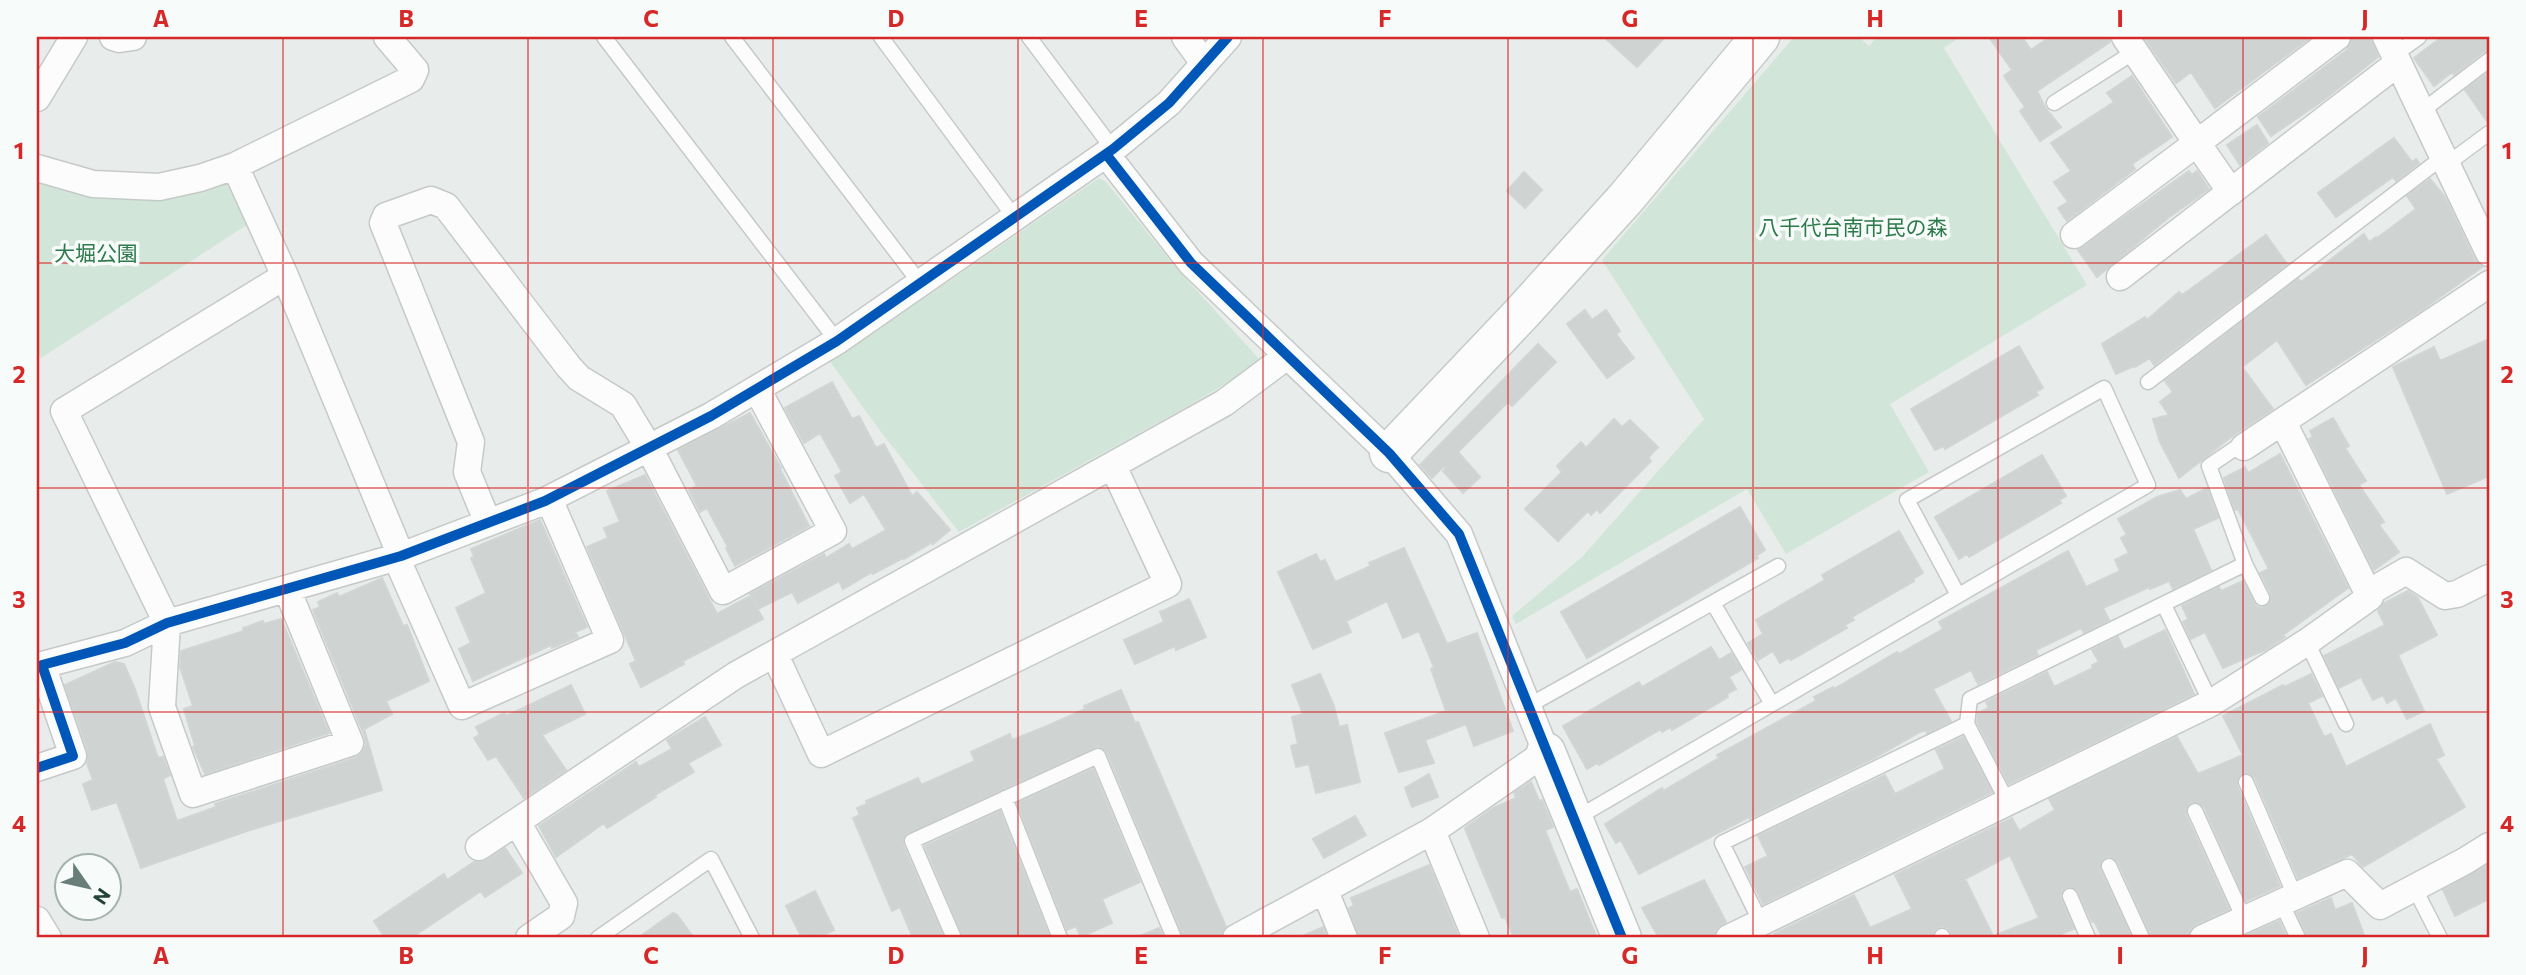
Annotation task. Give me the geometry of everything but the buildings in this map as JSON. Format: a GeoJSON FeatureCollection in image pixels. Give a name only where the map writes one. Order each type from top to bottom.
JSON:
{"type":"FeatureCollection","features":[{"type":"Feature","properties":{"kind":"street"},"geometry":{"type":"LineString","coordinates":[[37,98],[74,37]]}},
{"type":"Feature","properties":{"kind":"street"},"geometry":{"type":"LineString","coordinates":[[113,37],[133,37]]}},
{"type":"Feature","properties":{"kind":"street"},"geometry":{"type":"LineString","coordinates":[[37,168],[93,184],[159,187],[200,178],[235,166],[411,79],[415,70],[387,37]]}},
{"type":"Feature","properties":{"kind":"street"},"geometry":{"type":"LineString","coordinates":[[1185,37],[1204,63]]}},
{"type":"Feature","properties":{"kind":"street"},"geometry":{"type":"LineString","coordinates":[[37,768],[73,756],[42,665],[125,643],[167,623],[398,556],[488,523],[549,499],[711,416],[837,341],[1109,151],[1169,103],[1228,37]]}},
{"type":"Feature","properties":{"kind":"street"},"geometry":{"type":"LineString","coordinates":[[1389,453],[1626,198],[1760,37]]}},
{"type":"Feature","properties":{"kind":"street"},"geometry":{"type":"LineString","coordinates":[[2074,235],[2337,37]]}},
{"type":"Feature","properties":{"kind":"street"},"geometry":{"type":"LineString","coordinates":[[2130,44],[2231,192]]}},
{"type":"Feature","properties":{"kind":"street"},"geometry":{"type":"LineString","coordinates":[[2120,277],[2231,192],[2393,52],[2489,253]]}},
{"type":"Feature","properties":{"kind":"street"},"geometry":{"type":"LineString","coordinates":[[1109,151],[1191,263],[1389,453],[1459,534],[1622,938]]}},
{"type":"Feature","properties":{"kind":"street"},"geometry":{"type":"LineString","coordinates":[[235,166],[285,276],[462,706],[610,640],[549,499]]}},
{"type":"Feature","properties":{"kind":"street"},"geometry":{"type":"LineString","coordinates":[[488,523],[467,472],[471,442],[383,223],[386,215],[431,200],[446,206],[568,366],[579,378],[623,405],[649,448],[723,591],[833,531],[757,389]]}},
{"type":"Feature","properties":{"kind":"street"},"geometry":{"type":"LineString","coordinates":[[285,276],[64,411],[167,623],[162,707],[193,794],[350,743],[287,589]]}},
{"type":"Feature","properties":{"kind":"street"},"geometry":{"type":"LineString","coordinates":[[2244,447],[2357,378],[2489,284]]}},
{"type":"Feature","properties":{"kind":"street"},"geometry":{"type":"LineString","coordinates":[[479,847],[726,682],[1224,404],[1287,356]]}},
{"type":"Feature","properties":{"kind":"street"},"geometry":{"type":"LineString","coordinates":[[1729,938],[2211,703],[2307,642],[2370,597],[2283,422]]}},
{"type":"Feature","properties":{"kind":"street"},"geometry":{"type":"LineString","coordinates":[[775,655],[821,754],[1168,584],[1113,466]]}},
{"type":"Feature","properties":{"kind":"street"},"geometry":{"type":"LineString","coordinates":[[2368,593],[2406,571],[2445,596],[2457,594],[2489,578]]}},
{"type":"Feature","properties":{"kind":"street"},"geometry":{"type":"LineString","coordinates":[[1236,938],[1432,831],[1545,752]]}},
{"type":"Feature","properties":{"kind":"street"},"geometry":{"type":"LineString","coordinates":[[517,822],[564,903],[561,916],[529,938]]}},
{"type":"Feature","properties":{"kind":"street"},"geometry":{"type":"LineString","coordinates":[[1432,831],[1476,938]]}},
{"type":"Feature","properties":{"kind":"street"},"geometry":{"type":"LineString","coordinates":[[2203,938],[2347,873],[2380,906],[2489,846]]}},
{"type":"Feature","properties":{"kind":"street"},"geometry":{"type":"LineString","coordinates":[[1325,891],[1344,938]]}},
{"type":"Feature","properties":{"kind":"street"},"geometry":{"type":"LineString","coordinates":[[37,920],[47,938]]}},
{"type":"Feature","properties":{"kind":"lane"},"geometry":{"type":"LineString","coordinates":[[604,37],[837,341]]}},
{"type":"Feature","properties":{"kind":"lane"},"geometry":{"type":"LineString","coordinates":[[732,37],[920,283]]}},
{"type":"Feature","properties":{"kind":"lane"},"geometry":{"type":"LineString","coordinates":[[881,37],[1015,218]]}},
{"type":"Feature","properties":{"kind":"lane"},"geometry":{"type":"LineString","coordinates":[[1029,37],[1109,151]]}},
{"type":"Feature","properties":{"kind":"lane"},"geometry":{"type":"LineString","coordinates":[[2393,52],[2418,37]]}},
{"type":"Feature","properties":{"kind":"lane"},"geometry":{"type":"LineString","coordinates":[[2054,103],[2130,44]]}},
{"type":"Feature","properties":{"kind":"lane"},"geometry":{"type":"LineString","coordinates":[[2422,111],[2489,60]]}},
{"type":"Feature","properties":{"kind":"lane"},"geometry":{"type":"LineString","coordinates":[[2148,382],[2445,160],[2489,133]]}},
{"type":"Feature","properties":{"kind":"lane"},"geometry":{"type":"LineString","coordinates":[[1574,820],[2148,485],[2104,388],[1908,500],[1958,595]]}},
{"type":"Feature","properties":{"kind":"lane"},"geometry":{"type":"LineString","coordinates":[[2244,447],[2237,447],[2209,466],[2245,564],[2262,598]]}},
{"type":"Feature","properties":{"kind":"lane"},"geometry":{"type":"LineString","coordinates":[[2008,803],[1967,724],[1970,699],[2245,564]]}},
{"type":"Feature","properties":{"kind":"lane"},"geometry":{"type":"LineString","coordinates":[[1528,706],[1779,566]]}},
{"type":"Feature","properties":{"kind":"lane"},"geometry":{"type":"LineString","coordinates":[[1713,603],[1772,704]]}},
{"type":"Feature","properties":{"kind":"lane"},"geometry":{"type":"LineString","coordinates":[[2164,605],[2211,703]]}},
{"type":"Feature","properties":{"kind":"lane"},"geometry":{"type":"LineString","coordinates":[[2307,642],[2346,724]]}},
{"type":"Feature","properties":{"kind":"lane"},"geometry":{"type":"LineString","coordinates":[[1761,923],[1722,843],[1967,724]]}},
{"type":"Feature","properties":{"kind":"lane"},"geometry":{"type":"LineString","coordinates":[[954,938],[912,841],[1098,756],[1174,938]]}},
{"type":"Feature","properties":{"kind":"lane"},"geometry":{"type":"LineString","coordinates":[[2246,782],[2288,899],[2298,938]]}},
{"type":"Feature","properties":{"kind":"lane"},"geometry":{"type":"LineString","coordinates":[[1006,798],[1060,938]]}},
{"type":"Feature","properties":{"kind":"lane"},"geometry":{"type":"LineString","coordinates":[[2195,811],[2244,919]]}},
{"type":"Feature","properties":{"kind":"lane"},"geometry":{"type":"LineString","coordinates":[[598,938],[712,859],[752,938]]}},
{"type":"Feature","properties":{"kind":"lane"},"geometry":{"type":"LineString","coordinates":[[2109,866],[2142,938]]}},
{"type":"Feature","properties":{"kind":"lane"},"geometry":{"type":"LineString","coordinates":[[2415,889],[2440,938]]}},
{"type":"Feature","properties":{"kind":"lane"},"geometry":{"type":"LineString","coordinates":[[2070,896],[2088,938]]}},
{"type":"Feature","properties":{"kind":"green space","name":"八千代台南市民の森"},"geometry":{"type":"Polygon","coordinates":[[[1794,37],[1859,37],[1869,46],[1877,37],[1960,37],[1944,48],[2087,285],[1890,404],[1929,472],[1786,554],[1747,489],[1516,624],[1512,616],[1582,557],[1704,419],[1602,260],[1794,37]]]}},
{"type":"Feature","properties":{"kind":"green space"},"geometry":{"type":"Polygon","coordinates":[[[1099,178],[1106,182],[1179,271],[1262,362],[1188,406],[959,532],[829,360],[904,312],[1099,178]]]}},
{"type":"Feature","properties":{"kind":"green space","name":"大堀公園"},"geometry":{"type":"Polygon","coordinates":[[[37,181],[91,195],[222,184],[233,187],[250,223],[41,358],[37,349],[37,181]]]}},
{"type":"Feature","properties":{"kind":"cycle path"},"geometry":{"type":"LineString","coordinates":[[37,768],[73,756],[42,665],[125,643],[167,623],[401,556],[545,501],[711,416],[837,341],[1113,149],[1169,103],[1228,37]]}},
{"type":"Feature","properties":{"kind":"cycle path"},"geometry":{"type":"LineString","coordinates":[[1106,154],[1191,263],[1389,453],[1459,534],[1622,938]]}}]}
